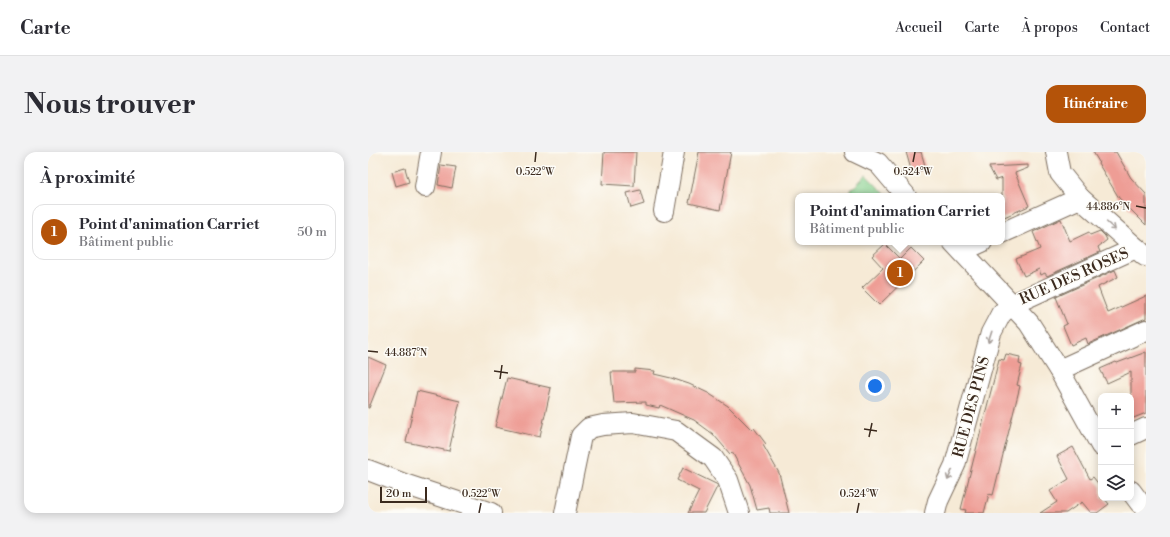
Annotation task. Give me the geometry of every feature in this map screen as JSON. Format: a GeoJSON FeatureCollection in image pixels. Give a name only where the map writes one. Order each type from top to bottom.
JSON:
{"type":"FeatureCollection","features":[{"type":"Feature","properties":{"kind":"street"},"geometry":{"type":"LineString","coordinates":[[425,187],[431,152]]}},
{"type":"Feature","properties":{"kind":"street"},"geometry":{"type":"LineString","coordinates":[[664,211],[674,152]]}},
{"type":"Feature","properties":{"kind":"street"},"geometry":{"type":"LineString","coordinates":[[855,152],[877,158],[904,193]]}},
{"type":"Feature","properties":{"kind":"street"},"geometry":{"type":"LineString","coordinates":[[1056,152],[1060,173],[1080,198],[1141,253]]}},
{"type":"Feature","properties":{"kind":"street"},"geometry":{"type":"LineString","coordinates":[[1005,232],[1080,198]]}},
{"type":"Feature","properties":{"kind":"street"},"geometry":{"type":"LineString","coordinates":[[958,246],[1029,323],[1059,370],[1098,441]]}},
{"type":"Feature","properties":{"kind":"street","name":"RUE DES ROSES"},"geometry":{"type":"LineString","coordinates":[[1011,304],[1141,253]]}},
{"type":"Feature","properties":{"kind":"street","name":"RUE DES PINS"},"geometry":{"type":"LineString","coordinates":[[935,513],[938,501],[955,465],[991,333],[1001,314],[1011,304]]}},
{"type":"Feature","properties":{"kind":"street"},"geometry":{"type":"LineString","coordinates":[[1059,370],[1146,330]]}},
{"type":"Feature","properties":{"kind":"street"},"geometry":{"type":"LineString","coordinates":[[565,513],[581,436],[589,428],[603,425],[633,423],[676,431],[713,458],[728,480],[740,513]]}},
{"type":"Feature","properties":{"kind":"street"},"geometry":{"type":"LineString","coordinates":[[1134,434],[1146,428]]}},
{"type":"Feature","properties":{"kind":"street"},"geometry":{"type":"LineString","coordinates":[[368,470],[490,513]]}},
{"type":"Feature","properties":{"kind":"street"},"geometry":{"type":"LineString","coordinates":[[1134,496],[1140,503],[1146,506]]}},
{"type":"Feature","properties":{"kind":"green space"},"geometry":{"type":"Polygon","coordinates":[[[866,175],[884,193],[848,193],[866,175]]]}},
{"type":"Feature","properties":{"kind":"building"},"geometry":{"type":"Polygon","coordinates":[[[604,152],[636,152],[634,186],[602,184],[604,152]]]}},
{"type":"Feature","properties":{"kind":"building"},"geometry":{"type":"Polygon","coordinates":[[[699,152],[731,152],[720,210],[689,203],[699,152]]]}},
{"type":"Feature","properties":{"kind":"building"},"geometry":{"type":"Polygon","coordinates":[[[906,152],[921,152],[926,169],[912,173],[906,152]]]}},
{"type":"Feature","properties":{"kind":"building"},"geometry":{"type":"Polygon","coordinates":[[[1093,152],[1116,152],[1131,178],[1146,194],[1146,225],[1119,198],[1093,152]]]}},
{"type":"Feature","properties":{"kind":"building"},"geometry":{"type":"Polygon","coordinates":[[[441,165],[456,167],[452,188],[438,185],[441,165]]]}},
{"type":"Feature","properties":{"kind":"building"},"geometry":{"type":"Polygon","coordinates":[[[1028,165],[1028,168],[1015,173],[1029,206],[1005,217],[1005,193],[1002,193],[1002,178],[996,180],[989,167],[1028,165]]]}},
{"type":"Feature","properties":{"kind":"building"},"geometry":{"type":"Polygon","coordinates":[[[405,168],[409,182],[396,186],[392,172],[405,168]]]}},
{"type":"Feature","properties":{"kind":"building"},"geometry":{"type":"Polygon","coordinates":[[[640,190],[644,204],[631,208],[627,193],[640,190]]]}},
{"type":"Feature","properties":{"kind":"building"},"geometry":{"type":"Polygon","coordinates":[[[1061,219],[1070,241],[1089,232],[1090,235],[1100,231],[1107,240],[1098,247],[1100,252],[1047,276],[1045,273],[1041,275],[1039,269],[1024,276],[1016,259],[1040,249],[1033,232],[1061,219]]]}},
{"type":"Feature","properties":{"kind":"building"},"geometry":{"type":"Polygon","coordinates":[[[884,245],[886,245],[900,259],[911,248],[924,261],[879,305],[862,288],[883,268],[872,256],[884,245]]]}},
{"type":"Feature","properties":{"kind":"building"},"geometry":{"type":"Polygon","coordinates":[[[1115,270],[1118,277],[1098,287],[1108,313],[1146,296],[1146,318],[1088,344],[1086,338],[1071,345],[1063,326],[1067,324],[1056,297],[1115,270]]]}},
{"type":"Feature","properties":{"kind":"building"},"geometry":{"type":"Polygon","coordinates":[[[1146,352],[1146,413],[1134,418],[1134,393],[1131,393],[1131,372],[1107,383],[1100,369],[1116,362],[1117,363],[1146,352]]]}},
{"type":"Feature","properties":{"kind":"building"},"geometry":{"type":"Polygon","coordinates":[[[1006,354],[1020,357],[1019,364],[1022,365],[1017,385],[1020,386],[993,495],[989,494],[984,513],[965,513],[966,510],[961,509],[999,359],[1004,360],[1006,354]]]}},
{"type":"Feature","properties":{"kind":"building"},"geometry":{"type":"Polygon","coordinates":[[[368,357],[386,365],[369,408],[368,408],[368,357]]]}},
{"type":"Feature","properties":{"kind":"building"},"geometry":{"type":"Polygon","coordinates":[[[635,369],[655,371],[654,374],[689,384],[708,393],[728,406],[752,430],[754,428],[766,444],[763,445],[779,473],[789,513],[770,513],[769,508],[757,510],[750,485],[732,452],[730,454],[713,434],[694,420],[660,405],[659,408],[646,405],[646,402],[614,403],[611,372],[635,372],[635,369]]]}},
{"type":"Feature","properties":{"kind":"building"},"geometry":{"type":"Polygon","coordinates":[[[507,378],[551,388],[540,437],[495,427],[507,378]]]}},
{"type":"Feature","properties":{"kind":"building"},"geometry":{"type":"Polygon","coordinates":[[[417,391],[460,401],[449,451],[406,442],[417,391]]]}},
{"type":"Feature","properties":{"kind":"building"},"geometry":{"type":"Polygon","coordinates":[[[1073,447],[1090,479],[1093,477],[1098,483],[1098,501],[1106,501],[1109,504],[1097,513],[1091,513],[1082,502],[1066,513],[1040,513],[1057,502],[1050,491],[1069,479],[1057,456],[1073,447]]]}},
{"type":"Feature","properties":{"kind":"building"},"geometry":{"type":"Polygon","coordinates":[[[683,468],[718,485],[704,513],[688,513],[699,491],[677,480],[683,468]]]}},
{"type":"Feature","properties":{"kind":"place","name":"Point d'animation Carriet"},"geometry":{"type":"Point","coordinates":[900,273]}}]}
